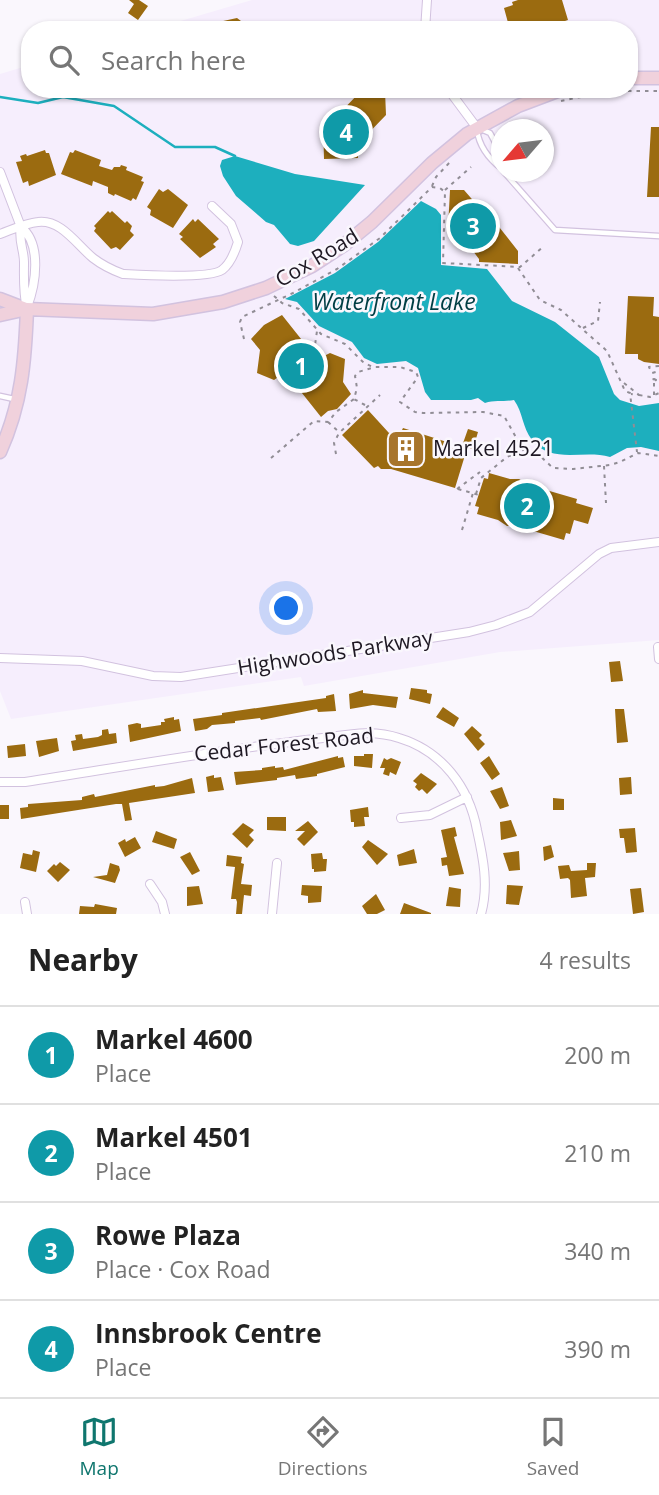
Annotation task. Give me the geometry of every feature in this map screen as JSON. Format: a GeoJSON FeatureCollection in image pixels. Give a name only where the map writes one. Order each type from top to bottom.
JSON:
{"type":"FeatureCollection","features":[{"type":"Feature","properties":{"kind":"main road"},"geometry":{"type":"LineString","coordinates":[[638,78],[659,78]]}},
{"type":"Feature","properties":{"kind":"main road","name":"Cox Road"},"geometry":{"type":"LineString","coordinates":[[0,315],[27,309],[152,314],[223,302],[266,288],[301,272],[344,245],[382,214],[443,153],[477,128],[517,106],[539,98]]}},
{"type":"Feature","properties":{"kind":"main road","name":"Cox Road"},"geometry":{"type":"LineString","coordinates":[[0,299],[27,309]]}},
{"type":"Feature","properties":{"kind":"main road"},"geometry":{"type":"LineString","coordinates":[[0,452],[18,400],[24,368],[27,309]]}},
{"type":"Feature","properties":{"kind":"street"},"geometry":{"type":"LineString","coordinates":[[426,21],[427,0]]}},
{"type":"Feature","properties":{"kind":"street"},"geometry":{"type":"LineString","coordinates":[[455,98],[477,128]]}},
{"type":"Feature","properties":{"kind":"street"},"geometry":{"type":"LineString","coordinates":[[0,172],[21,227],[28,233],[34,257],[33,292],[27,309]]}},
{"type":"Feature","properties":{"kind":"street"},"geometry":{"type":"LineString","coordinates":[[0,234],[38,222],[59,227],[93,258],[123,274],[206,275],[224,268],[238,242],[231,224],[212,206]]}},
{"type":"Feature","properties":{"kind":"street","name":"Highwoods Parkway"},"geometry":{"type":"LineString","coordinates":[[0,658],[82,661],[153,677],[181,677],[469,632],[530,612],[599,554],[611,548],[659,541]]}},
{"type":"Feature","properties":{"kind":"street"},"geometry":{"type":"LineString","coordinates":[[658,647],[659,659]]}},
{"type":"Feature","properties":{"kind":"street","name":"Cedar Forest Road"},"geometry":{"type":"LineString","coordinates":[[0,782],[25,782],[285,741],[363,732],[399,738],[430,753],[451,771],[467,797],[474,816],[484,872],[481,914]]}},
{"type":"Feature","properties":{"kind":"street"},"geometry":{"type":"LineString","coordinates":[[401,818],[430,815],[467,797]]}},
{"type":"Feature","properties":{"kind":"street"},"geometry":{"type":"LineString","coordinates":[[272,914],[277,863]]}},
{"type":"Feature","properties":{"kind":"street"},"geometry":{"type":"LineString","coordinates":[[150,884],[162,902],[166,914]]}},
{"type":"Feature","properties":{"kind":"street"},"geometry":{"type":"LineString","coordinates":[[25,902],[27,914]]}},
{"type":"Feature","properties":{"kind":"lane"},"geometry":{"type":"LineString","coordinates":[[491,135],[477,128],[478,140],[491,159]]}},
{"type":"Feature","properties":{"kind":"lane"},"geometry":{"type":"LineString","coordinates":[[514,182],[555,230],[659,236]]}},
{"type":"Feature","properties":{"kind":"lane"},"geometry":{"type":"LineString","coordinates":[[0,396],[18,400]]}},
{"type":"Feature","properties":{"kind":"path"},"geometry":{"type":"LineString","coordinates":[[638,91],[659,91]]}},
{"type":"Feature","properties":{"kind":"path"},"geometry":{"type":"LineString","coordinates":[[552,104],[579,98]]}},
{"type":"Feature","properties":{"kind":"path"},"geometry":{"type":"LineString","coordinates":[[244,339],[242,317],[337,269],[372,244],[432,187],[436,177],[451,161]]}},
{"type":"Feature","properties":{"kind":"path"},"geometry":{"type":"LineString","coordinates":[[471,167],[444,191],[443,263],[520,267],[544,246]]}},
{"type":"Feature","properties":{"kind":"path"},"geometry":{"type":"LineString","coordinates":[[432,187],[444,191]]}},
{"type":"Feature","properties":{"kind":"path"},"geometry":{"type":"LineString","coordinates":[[517,267],[540,300],[561,310],[607,351],[625,391],[643,397],[659,393]]}},
{"type":"Feature","properties":{"kind":"path"},"geometry":{"type":"LineString","coordinates":[[266,288],[279,300],[299,309],[321,334],[345,344],[364,363],[373,367]]}},
{"type":"Feature","properties":{"kind":"path"},"geometry":{"type":"LineString","coordinates":[[583,328],[598,321],[600,302]]}},
{"type":"Feature","properties":{"kind":"path"},"geometry":{"type":"LineString","coordinates":[[314,352],[318,330]]}},
{"type":"Feature","properties":{"kind":"path"},"geometry":{"type":"LineString","coordinates":[[653,396],[654,373],[649,366],[659,366]]}},
{"type":"Feature","properties":{"kind":"path"},"geometry":{"type":"LineString","coordinates":[[328,422],[336,412],[354,399],[356,373],[373,367],[400,367],[416,372],[418,377],[400,402],[415,412],[483,412],[504,416],[522,450],[529,456],[539,455],[553,468],[604,466],[620,463],[638,453],[659,456]]}},
{"type":"Feature","properties":{"kind":"path"},"geometry":{"type":"LineString","coordinates":[[654,373],[659,371]]}},
{"type":"Feature","properties":{"kind":"path"},"geometry":{"type":"LineString","coordinates":[[623,382],[639,395]]}},
{"type":"Feature","properties":{"kind":"path"},"geometry":{"type":"LineString","coordinates":[[630,393],[638,453]]}},
{"type":"Feature","properties":{"kind":"path"},"geometry":{"type":"LineString","coordinates":[[336,454],[334,443],[339,433],[380,395]]}},
{"type":"Feature","properties":{"kind":"path"},"geometry":{"type":"LineString","coordinates":[[354,399],[367,407]]}},
{"type":"Feature","properties":{"kind":"path"},"geometry":{"type":"LineString","coordinates":[[271,458],[314,421],[328,422],[339,433]]}},
{"type":"Feature","properties":{"kind":"path"},"geometry":{"type":"LineString","coordinates":[[462,530],[481,478],[507,457],[522,450]]}},
{"type":"Feature","properties":{"kind":"path"},"geometry":{"type":"LineString","coordinates":[[604,466],[606,503]]}},
{"type":"Feature","properties":{"kind":"path"},"geometry":{"type":"LineString","coordinates":[[475,494],[457,489],[480,472]]}},
{"type":"Feature","properties":{"kind":"path"},"geometry":{"type":"LineString","coordinates":[[465,483],[475,494]]}},
{"type":"Feature","properties":{"kind":"shaded area"},"geometry":{"type":"Polygon","coordinates":[[[252,0],[659,0],[659,640],[500,652],[304,686],[301,677],[11,719],[0,691],[0,74],[21,68],[21,98],[638,98],[638,21],[181,21],[252,0]]]}},
{"type":"Feature","properties":{"kind":"water"},"geometry":{"type":"Polygon","coordinates":[[[235,156],[295,174],[365,185],[314,241],[298,246],[290,244],[274,225],[266,222],[236,196],[220,166],[222,160],[235,156]]]}},
{"type":"Feature","properties":{"kind":"water","name":"Waterfront Lake"},"geometry":{"type":"Polygon","coordinates":[[[421,201],[441,215],[441,265],[487,269],[512,301],[555,322],[599,357],[614,394],[620,400],[639,406],[659,403],[659,451],[641,447],[627,448],[610,457],[549,452],[532,440],[514,400],[485,403],[478,398],[431,400],[425,392],[418,368],[406,361],[377,364],[364,358],[352,342],[319,326],[297,302],[285,299],[335,273],[378,242],[421,201]]]}},
{"type":"Feature","properties":{"kind":"building"},"geometry":{"type":"Polygon","coordinates":[[[129,0],[139,0],[148,6],[138,20],[128,13],[134,4],[129,0]]]}},
{"type":"Feature","properties":{"kind":"building"},"geometry":{"type":"Polygon","coordinates":[[[562,0],[568,20],[508,21],[504,8],[513,5],[512,2],[562,0]]]}},
{"type":"Feature","properties":{"kind":"building"},"geometry":{"type":"Polygon","coordinates":[[[354,98],[385,98],[386,115],[358,144],[358,158],[324,159],[323,120],[333,120],[354,98]]]}},
{"type":"Feature","properties":{"kind":"building"},"geometry":{"type":"Polygon","coordinates":[[[651,127],[659,127],[659,197],[647,197],[651,127]]]}},
{"type":"Feature","properties":{"kind":"building"},"geometry":{"type":"Polygon","coordinates":[[[45,150],[49,153],[56,175],[29,186],[28,181],[23,183],[16,162],[22,161],[20,156],[45,150]]]}},
{"type":"Feature","properties":{"kind":"building"},"geometry":{"type":"Polygon","coordinates":[[[75,150],[101,160],[99,166],[112,170],[121,165],[143,177],[141,181],[144,182],[136,200],[133,198],[131,201],[115,194],[114,196],[108,193],[108,187],[93,181],[92,186],[61,174],[70,152],[75,150]]]}},
{"type":"Feature","properties":{"kind":"building"},"geometry":{"type":"Polygon","coordinates":[[[159,189],[163,192],[168,189],[188,205],[173,228],[150,215],[151,210],[147,207],[159,189]]]}},
{"type":"Feature","properties":{"kind":"building"},"geometry":{"type":"Polygon","coordinates":[[[450,190],[464,190],[484,213],[488,213],[518,251],[518,264],[479,262],[464,239],[452,229],[448,229],[450,190]]]}},
{"type":"Feature","properties":{"kind":"building"},"geometry":{"type":"Polygon","coordinates":[[[108,211],[112,211],[132,226],[130,231],[134,235],[120,250],[116,247],[111,249],[94,231],[94,226],[108,211]]]}},
{"type":"Feature","properties":{"kind":"building"},"geometry":{"type":"Polygon","coordinates":[[[193,219],[195,222],[198,219],[219,239],[213,244],[216,247],[200,258],[180,239],[183,237],[179,234],[193,219]]]}},
{"type":"Feature","properties":{"kind":"building"},"geometry":{"type":"Polygon","coordinates":[[[628,296],[654,297],[653,316],[659,317],[659,364],[644,362],[638,359],[638,354],[625,354],[628,296]]]}},
{"type":"Feature","properties":{"kind":"building"},"geometry":{"type":"Polygon","coordinates":[[[282,315],[309,349],[314,361],[330,353],[345,359],[343,382],[351,394],[337,409],[328,411],[321,417],[294,383],[288,370],[274,380],[257,373],[260,350],[251,339],[264,325],[282,315]]]}},
{"type":"Feature","properties":{"kind":"building","name":"Markel 4521"},"geometry":{"type":"Polygon","coordinates":[[[368,410],[389,433],[395,431],[400,434],[403,428],[447,442],[446,446],[466,452],[455,488],[391,469],[381,469],[378,466],[374,468],[342,435],[368,410]]]}},
{"type":"Feature","properties":{"kind":"building"},"geometry":{"type":"Polygon","coordinates":[[[468,429],[478,432],[473,449],[462,446],[468,429]]]}},
{"type":"Feature","properties":{"kind":"building"},"geometry":{"type":"Polygon","coordinates":[[[489,473],[519,479],[529,485],[577,499],[576,503],[593,508],[588,524],[574,520],[570,534],[566,533],[564,540],[516,526],[507,526],[498,520],[477,514],[479,507],[475,506],[484,478],[488,479],[489,473]]]}},
{"type":"Feature","properties":{"kind":"building"},"geometry":{"type":"Polygon","coordinates":[[[620,661],[623,681],[611,682],[609,662],[620,661]]]}},
{"type":"Feature","properties":{"kind":"building"},"geometry":{"type":"Polygon","coordinates":[[[411,688],[427,690],[427,693],[432,694],[430,704],[409,699],[411,688]]]}},
{"type":"Feature","properties":{"kind":"building"},"geometry":{"type":"Polygon","coordinates":[[[363,690],[363,693],[398,697],[396,708],[373,705],[350,709],[349,694],[363,690]]]}},
{"type":"Feature","properties":{"kind":"building"},"geometry":{"type":"Polygon","coordinates":[[[334,694],[336,711],[318,712],[317,709],[261,720],[212,725],[207,729],[195,731],[193,719],[326,698],[334,694]]]}},
{"type":"Feature","properties":{"kind":"building"},"geometry":{"type":"Polygon","coordinates":[[[443,707],[459,718],[454,727],[436,717],[443,707]]]}},
{"type":"Feature","properties":{"kind":"building"},"geometry":{"type":"Polygon","coordinates":[[[615,709],[624,709],[628,742],[617,743],[615,709]]]}},
{"type":"Feature","properties":{"kind":"building"},"geometry":{"type":"Polygon","coordinates":[[[174,717],[174,720],[179,719],[181,731],[130,742],[128,725],[137,723],[141,724],[141,728],[161,725],[161,722],[165,722],[164,719],[174,717]]]}},
{"type":"Feature","properties":{"kind":"building"},"geometry":{"type":"Polygon","coordinates":[[[472,726],[482,735],[479,738],[485,744],[478,751],[464,734],[472,726]]]}},
{"type":"Feature","properties":{"kind":"building"},"geometry":{"type":"Polygon","coordinates":[[[108,729],[109,734],[116,733],[117,743],[73,751],[71,741],[76,740],[75,735],[82,734],[83,739],[98,737],[102,735],[102,730],[108,729]]]}},
{"type":"Feature","properties":{"kind":"building"},"geometry":{"type":"Polygon","coordinates":[[[57,738],[59,751],[39,757],[36,741],[57,738]]]}},
{"type":"Feature","properties":{"kind":"building"},"geometry":{"type":"Polygon","coordinates":[[[25,744],[26,756],[8,758],[7,746],[25,744]]]}},
{"type":"Feature","properties":{"kind":"building"},"geometry":{"type":"Polygon","coordinates":[[[373,754],[372,768],[354,766],[354,756],[373,754]]]}},
{"type":"Feature","properties":{"kind":"building"},"geometry":{"type":"Polygon","coordinates":[[[489,756],[500,774],[492,780],[480,763],[489,756]]]}},
{"type":"Feature","properties":{"kind":"building"},"geometry":{"type":"Polygon","coordinates":[[[343,757],[345,767],[317,776],[296,779],[295,775],[236,785],[234,772],[275,766],[283,767],[284,770],[343,757]]]}},
{"type":"Feature","properties":{"kind":"building"},"geometry":{"type":"Polygon","coordinates":[[[384,758],[401,762],[396,775],[390,772],[389,776],[383,774],[385,768],[380,768],[384,758]]]}},
{"type":"Feature","properties":{"kind":"building"},"geometry":{"type":"Polygon","coordinates":[[[421,773],[437,784],[427,794],[422,789],[419,791],[413,781],[421,773]]]}},
{"type":"Feature","properties":{"kind":"building"},"geometry":{"type":"Polygon","coordinates":[[[214,775],[214,778],[221,777],[224,790],[208,792],[206,777],[214,775]]]}},
{"type":"Feature","properties":{"kind":"building"},"geometry":{"type":"Polygon","coordinates":[[[631,777],[632,794],[620,795],[619,778],[631,777]]]}},
{"type":"Feature","properties":{"kind":"building"},"geometry":{"type":"Polygon","coordinates":[[[192,778],[195,793],[129,803],[132,820],[125,821],[122,804],[21,819],[20,808],[28,807],[28,804],[82,800],[82,797],[94,794],[95,797],[155,785],[164,786],[192,778]]]}},
{"type":"Feature","properties":{"kind":"building"},"geometry":{"type":"Polygon","coordinates":[[[502,787],[509,806],[500,809],[490,791],[502,787]]]}},
{"type":"Feature","properties":{"kind":"building"},"geometry":{"type":"Polygon","coordinates":[[[553,798],[564,799],[564,810],[553,810],[553,798]]]}},
{"type":"Feature","properties":{"kind":"building"},"geometry":{"type":"Polygon","coordinates":[[[0,805],[9,805],[9,819],[0,819],[0,805]]]}},
{"type":"Feature","properties":{"kind":"building"},"geometry":{"type":"Polygon","coordinates":[[[368,807],[369,817],[364,817],[365,826],[354,827],[350,810],[368,807]]]}},
{"type":"Feature","properties":{"kind":"building"},"geometry":{"type":"Polygon","coordinates":[[[267,817],[286,817],[286,831],[267,830],[267,817]]]}},
{"type":"Feature","properties":{"kind":"building"},"geometry":{"type":"Polygon","coordinates":[[[511,820],[517,836],[501,840],[500,822],[511,820]]]}},
{"type":"Feature","properties":{"kind":"building"},"geometry":{"type":"Polygon","coordinates":[[[308,821],[318,832],[304,846],[297,839],[305,831],[295,831],[308,821]]]}},
{"type":"Feature","properties":{"kind":"building"},"geometry":{"type":"Polygon","coordinates":[[[243,823],[254,830],[249,835],[254,840],[247,848],[232,834],[243,823]]]}},
{"type":"Feature","properties":{"kind":"building"},"geometry":{"type":"Polygon","coordinates":[[[455,827],[457,836],[454,837],[464,874],[449,876],[447,865],[442,866],[441,858],[447,857],[441,830],[455,827]]]}},
{"type":"Feature","properties":{"kind":"building"},"geometry":{"type":"Polygon","coordinates":[[[635,828],[637,852],[626,853],[624,838],[620,838],[619,829],[635,828]]]}},
{"type":"Feature","properties":{"kind":"building"},"geometry":{"type":"Polygon","coordinates":[[[156,831],[177,839],[174,849],[152,842],[156,831]]]}},
{"type":"Feature","properties":{"kind":"building"},"geometry":{"type":"Polygon","coordinates":[[[135,837],[141,848],[125,857],[118,843],[135,837]]]}},
{"type":"Feature","properties":{"kind":"building"},"geometry":{"type":"Polygon","coordinates":[[[368,840],[388,854],[377,865],[362,847],[368,840]]]}},
{"type":"Feature","properties":{"kind":"building"},"geometry":{"type":"Polygon","coordinates":[[[551,845],[554,857],[544,861],[543,847],[551,845]]]}},
{"type":"Feature","properties":{"kind":"building"},"geometry":{"type":"Polygon","coordinates":[[[414,849],[417,863],[399,866],[397,855],[414,849]]]}},
{"type":"Feature","properties":{"kind":"building"},"geometry":{"type":"Polygon","coordinates":[[[33,850],[40,852],[36,872],[20,868],[23,853],[32,855],[33,850]]]}},
{"type":"Feature","properties":{"kind":"building"},"geometry":{"type":"Polygon","coordinates":[[[519,851],[520,870],[509,871],[503,853],[519,851]]]}},
{"type":"Feature","properties":{"kind":"building"},"geometry":{"type":"Polygon","coordinates":[[[190,852],[200,871],[192,875],[180,857],[190,852]]]}},
{"type":"Feature","properties":{"kind":"building"},"geometry":{"type":"Polygon","coordinates":[[[322,853],[323,859],[327,859],[326,871],[314,872],[311,854],[322,853]]]}},
{"type":"Feature","properties":{"kind":"building"},"geometry":{"type":"Polygon","coordinates":[[[227,855],[242,857],[241,863],[244,864],[241,884],[252,885],[251,896],[244,895],[242,914],[236,914],[236,899],[231,899],[235,867],[226,866],[227,855]]]}},
{"type":"Feature","properties":{"kind":"building"},"geometry":{"type":"Polygon","coordinates":[[[60,862],[70,870],[58,882],[47,871],[60,862]]]}},
{"type":"Feature","properties":{"kind":"building"},"geometry":{"type":"Polygon","coordinates":[[[110,863],[119,866],[120,870],[115,883],[93,877],[107,875],[110,863]]]}},
{"type":"Feature","properties":{"kind":"building"},"geometry":{"type":"Polygon","coordinates":[[[587,863],[596,863],[595,877],[585,878],[587,896],[571,898],[570,880],[560,879],[558,866],[569,865],[571,871],[587,870],[587,863]]]}},
{"type":"Feature","properties":{"kind":"building"},"geometry":{"type":"Polygon","coordinates":[[[302,885],[322,886],[321,902],[308,903],[308,896],[301,895],[302,885]]]}},
{"type":"Feature","properties":{"kind":"building"},"geometry":{"type":"Polygon","coordinates":[[[507,885],[523,886],[519,905],[506,904],[507,885]]]}},
{"type":"Feature","properties":{"kind":"building"},"geometry":{"type":"Polygon","coordinates":[[[199,886],[203,904],[187,906],[187,887],[199,886]]]}},
{"type":"Feature","properties":{"kind":"building"},"geometry":{"type":"Polygon","coordinates":[[[449,887],[461,889],[460,907],[446,906],[449,887]]]}},
{"type":"Feature","properties":{"kind":"building"},"geometry":{"type":"Polygon","coordinates":[[[641,888],[644,912],[633,914],[630,889],[641,888]]]}},
{"type":"Feature","properties":{"kind":"building"},"geometry":{"type":"Polygon","coordinates":[[[376,894],[385,910],[377,914],[367,914],[362,906],[376,894]]]}},
{"type":"Feature","properties":{"kind":"building"},"geometry":{"type":"Polygon","coordinates":[[[404,903],[431,913],[431,914],[400,914],[404,903]]]}},
{"type":"Feature","properties":{"kind":"building"},"geometry":{"type":"Polygon","coordinates":[[[95,904],[117,908],[116,914],[79,914],[80,906],[94,907],[95,904]]]}},
{"type":"Feature","properties":{"kind":"waterway"},"geometry":{"type":"LineString","coordinates":[[0,97],[38,103],[59,98]]}},
{"type":"Feature","properties":{"kind":"waterway"},"geometry":{"type":"LineString","coordinates":[[69,98],[114,106],[175,147],[215,147],[235,156]]}},
{"type":"Feature","properties":{"kind":"place","name":"Innsbrook Centre"},"geometry":{"type":"Point","coordinates":[346,132]}},
{"type":"Feature","properties":{"kind":"place","name":"Rowe Plaza"},"geometry":{"type":"Point","coordinates":[473,226]}},
{"type":"Feature","properties":{"kind":"place","name":"Markel 4600"},"geometry":{"type":"Point","coordinates":[301,366]}},
{"type":"Feature","properties":{"kind":"place","name":"Markel 4521"},"geometry":{"type":"Point","coordinates":[406,449]}},
{"type":"Feature","properties":{"kind":"place","name":"Markel 4501"},"geometry":{"type":"Point","coordinates":[527,506]}}]}
